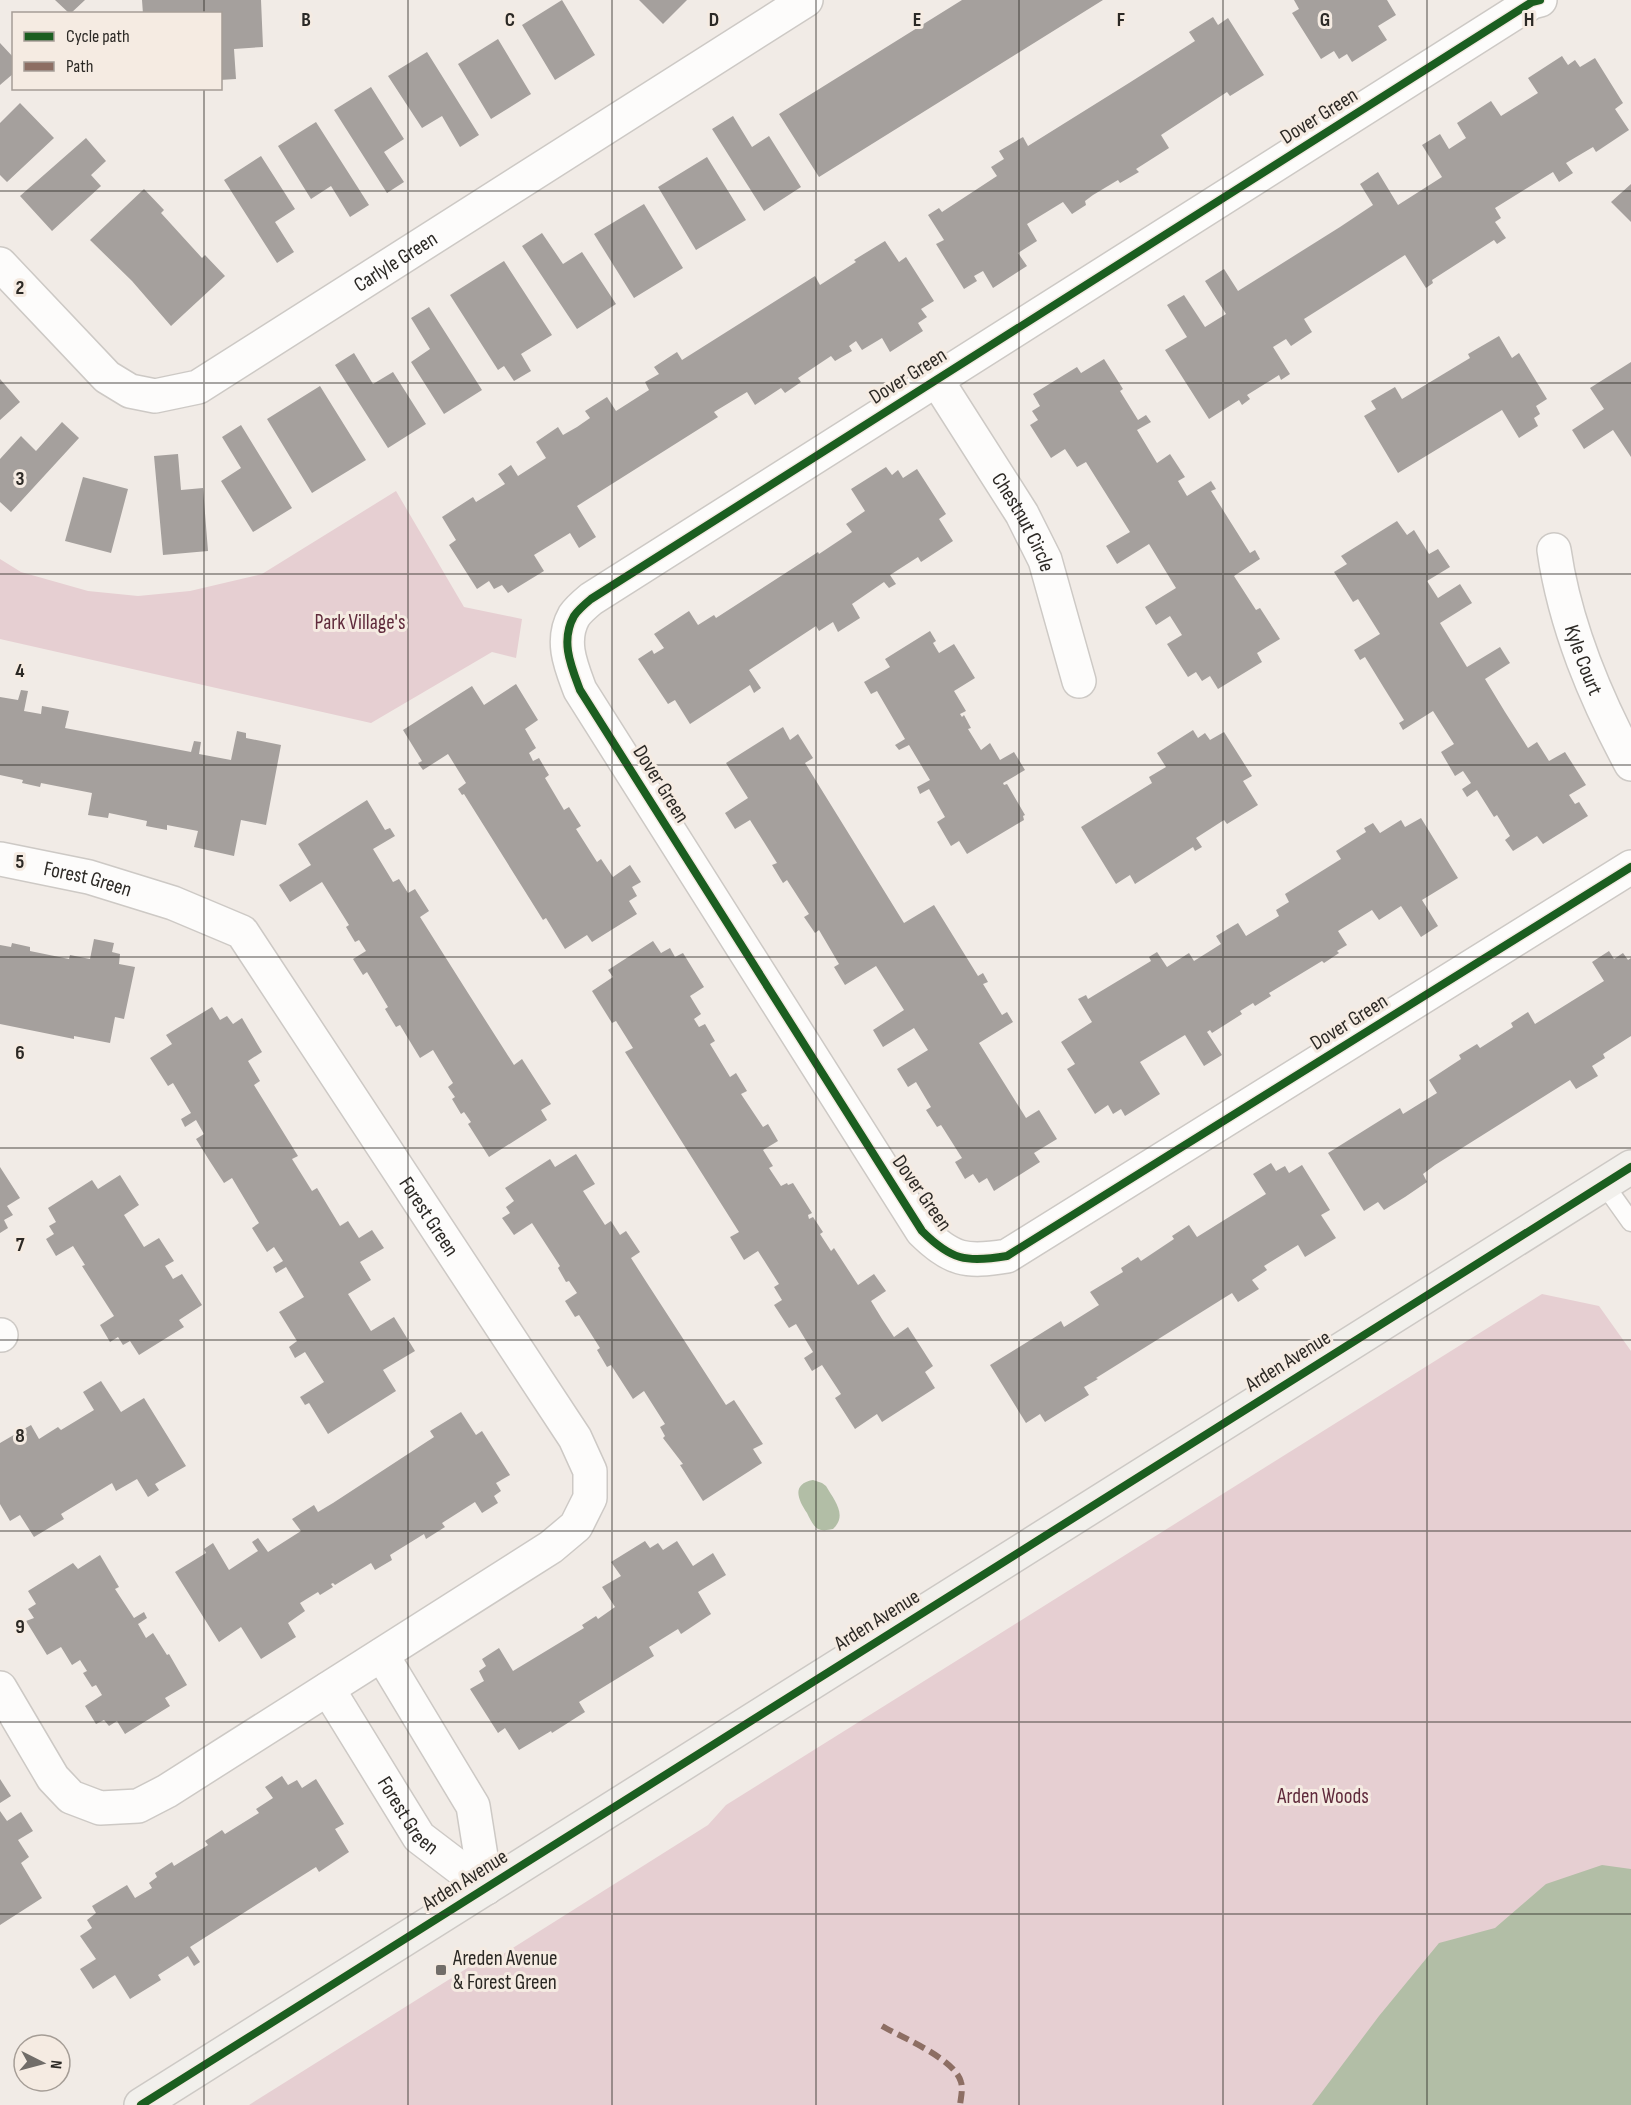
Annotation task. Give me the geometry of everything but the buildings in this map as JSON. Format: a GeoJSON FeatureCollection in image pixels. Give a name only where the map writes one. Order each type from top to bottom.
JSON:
{"type":"FeatureCollection","features":[{"type":"Feature","properties":{"kind":"street","name":"Carlyle Green"},"geometry":{"type":"LineString","coordinates":[[0,264],[107,377],[130,391],[155,396],[198,387],[806,0]]}},
{"type":"Feature","properties":{"kind":"street","name":"Dover Green"},"geometry":{"type":"LineString","coordinates":[[1540,0],[1522,9],[591,598],[575,616],[566,637],[570,665],[580,690],[922,1231],[940,1249],[960,1258],[983,1260],[1007,1256],[1631,867]]}},
{"type":"Feature","properties":{"kind":"street","name":"Chestnut Circle"},"geometry":{"type":"LineString","coordinates":[[936,379],[1022,514],[1046,560],[1079,681]]}},
{"type":"Feature","properties":{"kind":"street","name":"Kyle Court"},"geometry":{"type":"LineString","coordinates":[[1554,550],[1557,571],[1579,650],[1606,716],[1631,764]]}},
{"type":"Feature","properties":{"kind":"street","name":"Forest Green"},"geometry":{"type":"LineString","coordinates":[[0,859],[89,877],[173,903],[242,932],[575,1438],[590,1471],[590,1498],[576,1526],[551,1547],[167,1791],[138,1806],[100,1808],[71,1797],[53,1778],[0,1688]]}},
{"type":"Feature","properties":{"kind":"street","name":"Arden Avenue"},"geometry":{"type":"LineString","coordinates":[[141,2105],[1631,1167]]}},
{"type":"Feature","properties":{"kind":"street","name":"Forest Green"},"geometry":{"type":"LineString","coordinates":[[382,1655],[473,1806],[486,1888]]}},
{"type":"Feature","properties":{"kind":"street","name":"Forest Green"},"geometry":{"type":"LineString","coordinates":[[328,1689],[419,1837],[486,1888]]}},
{"type":"Feature","properties":{"kind":"lane"},"geometry":{"type":"LineString","coordinates":[[1604,1184],[1631,1222]]}},
{"type":"Feature","properties":{"kind":"green space","name":"Park Village's"},"geometry":{"type":"Polygon","coordinates":[[[396,491],[464,607],[522,619],[516,658],[492,652],[371,723],[0,639],[0,559],[21,572],[88,591],[138,596],[190,591],[262,574],[396,491]]]}},
{"type":"Feature","properties":{"kind":"green space","name":"Arden Woods"},"geometry":{"type":"Polygon","coordinates":[[[1542,1294],[1599,1306],[1631,1351],[1631,2105],[249,2105],[469,1967],[492,1961],[708,1825],[726,1805],[1542,1294]]]}},
{"type":"Feature","properties":{"kind":"shaded area"},"geometry":{"type":"Polygon","coordinates":[[[813,1480],[826,1486],[836,1502],[839,1518],[833,1529],[816,1528],[801,1503],[799,1489],[806,1482],[813,1480]]]}},
{"type":"Feature","properties":{"kind":"shaded area"},"geometry":{"type":"Polygon","coordinates":[[[1602,1865],[1631,1869],[1631,2105],[1312,2105],[1379,2016],[1439,1943],[1495,1928],[1546,1884],[1602,1865]]]}},
{"type":"Feature","properties":{"kind":"marked path"},"geometry":{"type":"LineString","coordinates":[[882,2026],[939,2057],[957,2073],[962,2090],[960,2105]]}},
{"type":"Feature","properties":{"kind":"cycle path"},"geometry":{"type":"LineString","coordinates":[[1540,0],[1532,2],[591,599],[574,616],[567,644],[570,663],[580,690],[922,1231],[942,1248],[960,1257],[981,1259],[1007,1256],[1631,867]]}},
{"type":"Feature","properties":{"kind":"cycle path"},"geometry":{"type":"LineString","coordinates":[[141,2105],[1631,1167]]}},
{"type":"Feature","properties":{"kind":"place","name":"Areden Avenue & Forest Green"},"geometry":{"type":"Point","coordinates":[441,1970]}}]}
